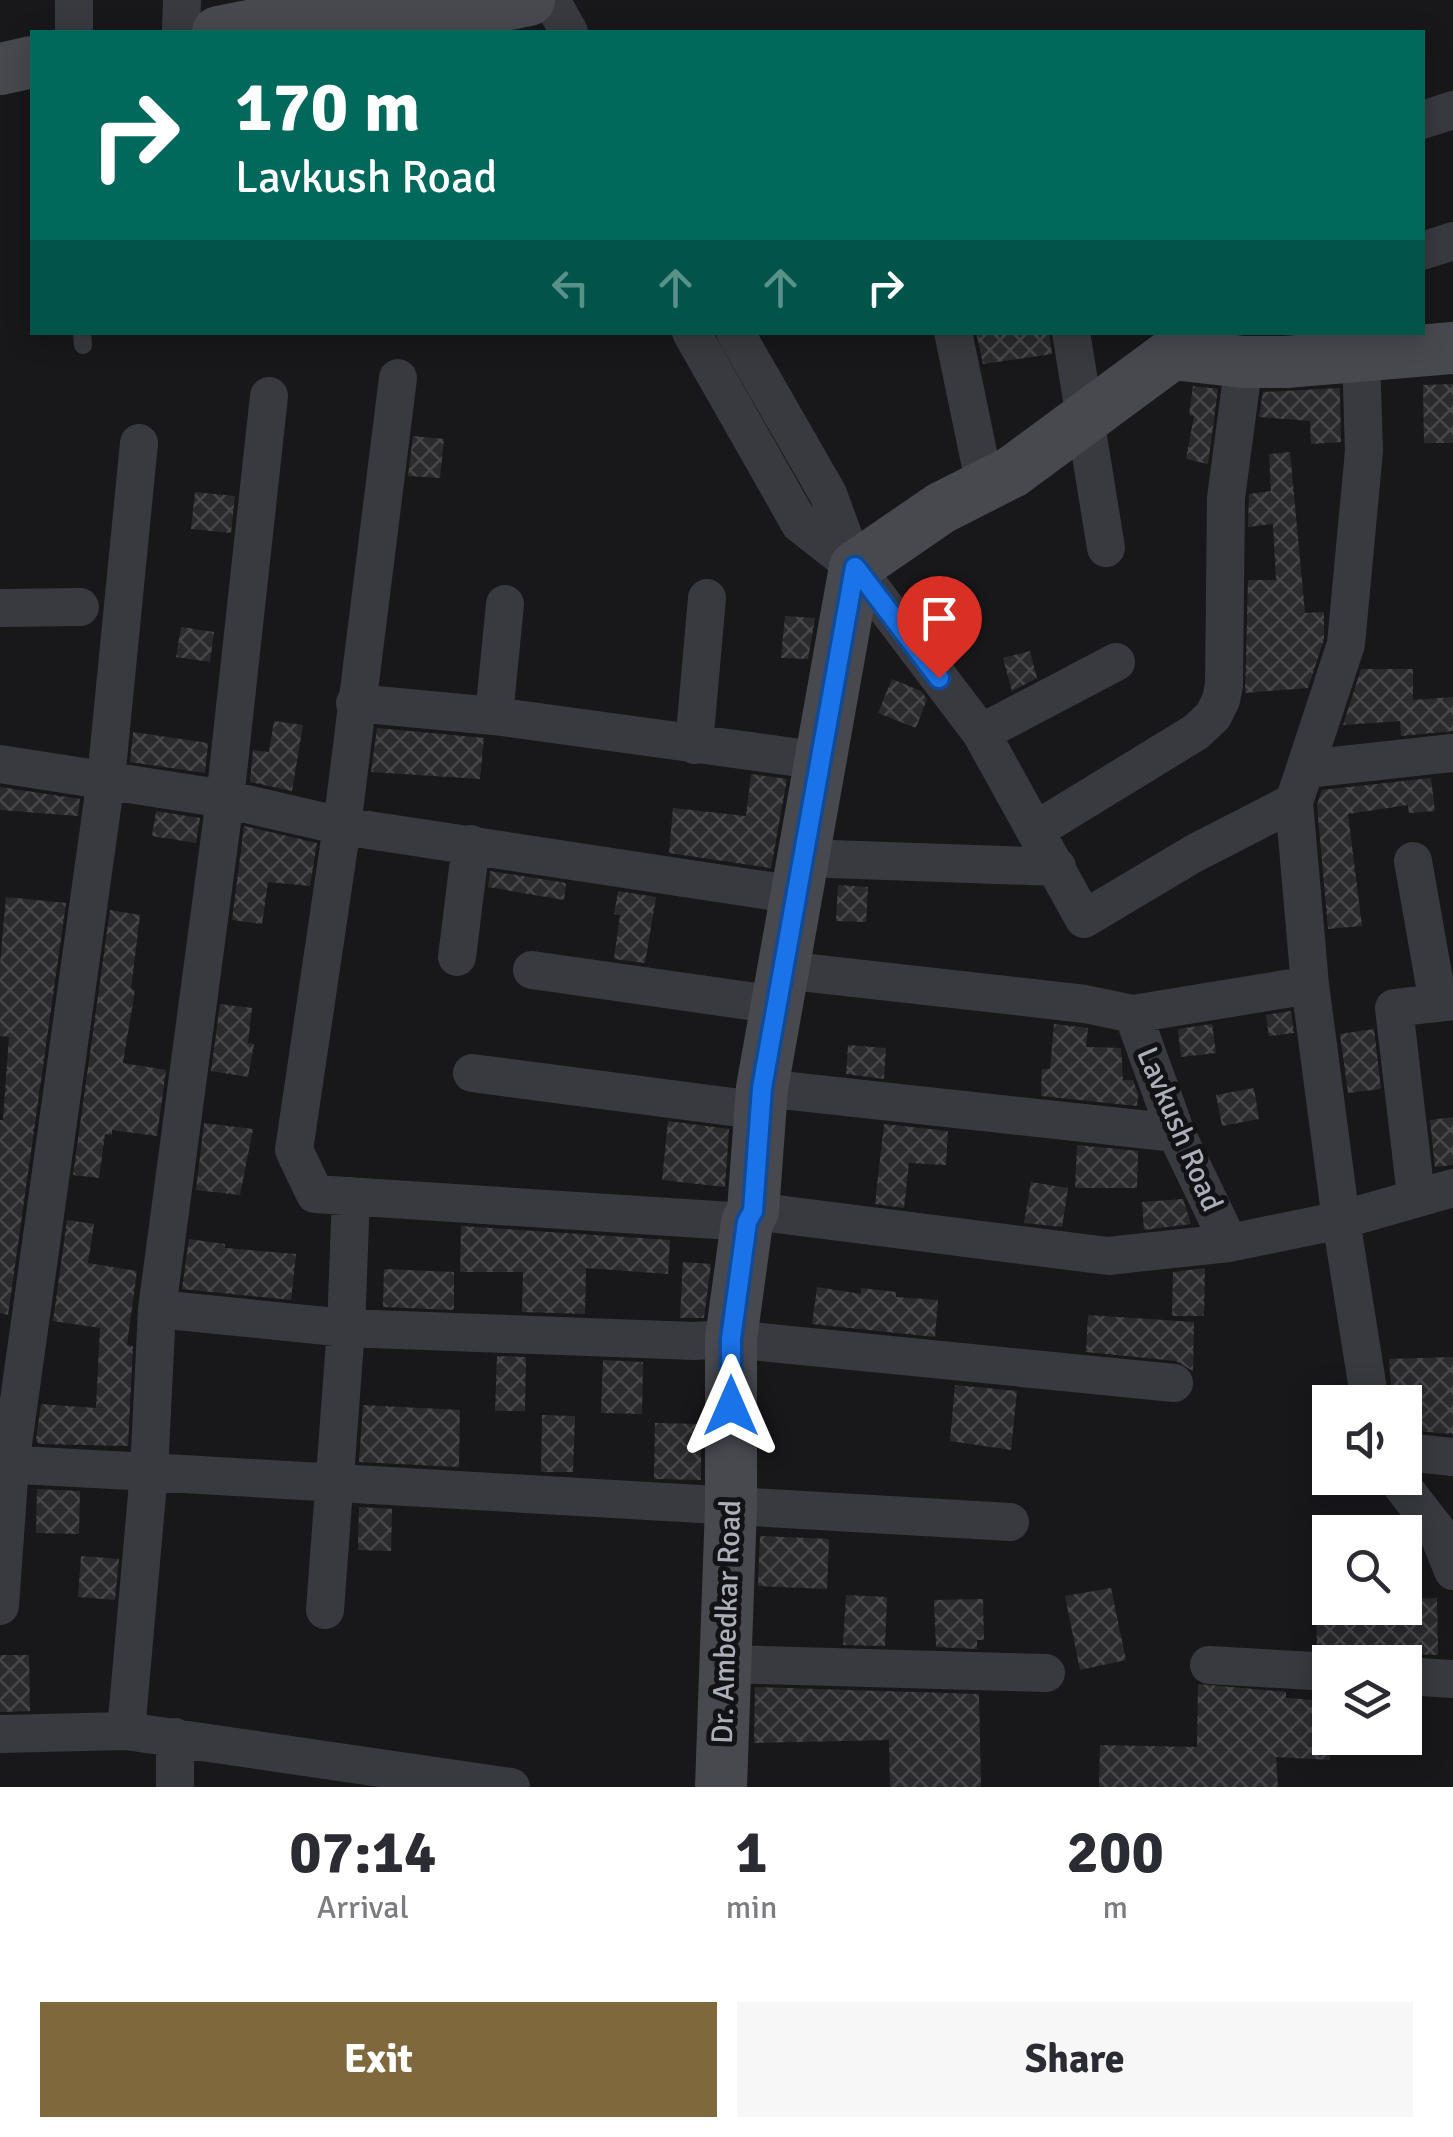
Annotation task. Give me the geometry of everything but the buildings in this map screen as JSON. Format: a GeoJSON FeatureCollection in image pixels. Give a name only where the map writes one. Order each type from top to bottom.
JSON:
{"type":"FeatureCollection","features":[{"type":"Feature","properties":{"kind":"street"},"geometry":{"type":"LineString","coordinates":[[74,0],[74,30]]}},
{"type":"Feature","properties":{"kind":"street"},"geometry":{"type":"LineString","coordinates":[[182,0],[182,30]]}},
{"type":"Feature","properties":{"kind":"street"},"geometry":{"type":"LineString","coordinates":[[226,30],[326,6],[396,22],[524,8],[565,30]]}},
{"type":"Feature","properties":{"kind":"street"},"geometry":{"type":"LineString","coordinates":[[0,68],[30,62]]}},
{"type":"Feature","properties":{"kind":"street"},"geometry":{"type":"LineString","coordinates":[[0,102],[30,96]]}},
{"type":"Feature","properties":{"kind":"street"},"geometry":{"type":"LineString","coordinates":[[1425,119],[1453,110]]}},
{"type":"Feature","properties":{"kind":"street"},"geometry":{"type":"LineString","coordinates":[[1425,251],[1453,242]]}},
{"type":"Feature","properties":{"kind":"street"},"geometry":{"type":"LineString","coordinates":[[693,335],[800,524],[855,567],[981,733],[1084,918],[1300,786],[1453,753]]}},
{"type":"Feature","properties":{"kind":"street"},"geometry":{"type":"LineString","coordinates":[[737,335],[828,494],[855,567]]}},
{"type":"Feature","properties":{"kind":"street"},"geometry":{"type":"LineString","coordinates":[[954,335],[985,486]]}},
{"type":"Feature","properties":{"kind":"street"},"geometry":{"type":"LineString","coordinates":[[1070,335],[1106,548]]}},
{"type":"Feature","properties":{"kind":"street"},"geometry":{"type":"LineString","coordinates":[[855,567],[941,508],[1012,472],[1084,421],[1170,343],[1361,356],[1453,348]]}},
{"type":"Feature","properties":{"kind":"street"},"geometry":{"type":"LineString","coordinates":[[1036,830],[1196,732],[1213,716],[1221,700],[1226,633],[1226,498],[1274,352]]}},
{"type":"Feature","properties":{"kind":"street"},"geometry":{"type":"LineString","coordinates":[[1361,356],[1364,451],[1346,644],[1300,786],[1310,985],[1340,1220],[1367,1385]]}},
{"type":"Feature","properties":{"kind":"street"},"geometry":{"type":"LineString","coordinates":[[398,378],[342,826],[294,1150],[315,1194],[750,1216],[1108,1256],[1229,1243],[1340,1220],[1435,1192],[1394,1008],[1446,1002],[1413,861]]}},
{"type":"Feature","properties":{"kind":"street"},"geometry":{"type":"LineString","coordinates":[[126,1731],[150,1472],[157,1310],[225,798],[268,396]]}},
{"type":"Feature","properties":{"kind":"street"},"geometry":{"type":"LineString","coordinates":[[0,1606],[5,1465],[106,779],[139,443]]}},
{"type":"Feature","properties":{"kind":"street","name":"Dr. Ambedkar Road"},"geometry":{"type":"LineString","coordinates":[[721,1787],[731,1506],[731,1339],[780,987],[855,567]]}},
{"type":"Feature","properties":{"kind":"street"},"geometry":{"type":"LineString","coordinates":[[694,745],[707,598]]}},
{"type":"Feature","properties":{"kind":"street"},"geometry":{"type":"LineString","coordinates":[[494,716],[505,604]]}},
{"type":"Feature","properties":{"kind":"street"},"geometry":{"type":"LineString","coordinates":[[0,608],[80,607]]}},
{"type":"Feature","properties":{"kind":"street"},"geometry":{"type":"LineString","coordinates":[[981,733],[1116,662]]}},
{"type":"Feature","properties":{"kind":"street"},"geometry":{"type":"LineString","coordinates":[[356,702],[494,716],[822,761]]}},
{"type":"Feature","properties":{"kind":"street"},"geometry":{"type":"LineString","coordinates":[[0,764],[225,798],[342,826],[470,844],[799,876],[1056,867]]}},
{"type":"Feature","properties":{"kind":"street"},"geometry":{"type":"LineString","coordinates":[[458,958],[470,844]]}},
{"type":"Feature","properties":{"kind":"street"},"geometry":{"type":"LineString","coordinates":[[532,970],[1085,1004],[1133,1014],[1310,985]]}},
{"type":"Feature","properties":{"kind":"street","name":"Lavkush Road"},"geometry":{"type":"LineString","coordinates":[[1133,1014],[1176,1133],[1229,1243]]}},
{"type":"Feature","properties":{"kind":"street"},"geometry":{"type":"LineString","coordinates":[[472,1072],[1176,1133]]}},
{"type":"Feature","properties":{"kind":"street"},"geometry":{"type":"LineString","coordinates":[[325,1610],[346,1328],[351,1196]]}},
{"type":"Feature","properties":{"kind":"street"},"geometry":{"type":"LineString","coordinates":[[157,1310],[346,1328],[694,1341],[731,1339],[1174,1383]]}},
{"type":"Feature","properties":{"kind":"street"},"geometry":{"type":"LineString","coordinates":[[1422,1454],[1453,1457]]}},
{"type":"Feature","properties":{"kind":"street"},"geometry":{"type":"LineString","coordinates":[[5,1465],[1010,1522]]}},
{"type":"Feature","properties":{"kind":"street"},"geometry":{"type":"LineString","coordinates":[[1409,1495],[1437,1530],[1453,1571]]}},
{"type":"Feature","properties":{"kind":"street"},"geometry":{"type":"LineString","coordinates":[[724,1664],[1046,1672]]}},
{"type":"Feature","properties":{"kind":"street"},"geometry":{"type":"LineString","coordinates":[[1209,1666],[1312,1671]]}},
{"type":"Feature","properties":{"kind":"street"},"geometry":{"type":"LineString","coordinates":[[1422,1677],[1453,1679]]}},
{"type":"Feature","properties":{"kind":"street"},"geometry":{"type":"LineString","coordinates":[[0,1734],[126,1731],[511,1787]]}},
{"type":"Feature","properties":{"kind":"street"},"geometry":{"type":"LineString","coordinates":[[175,1738],[175,1787]]}},
{"type":"Feature","properties":{"kind":"route"},"geometry":{"type":"LineString","coordinates":[[731,1406],[731,1339],[747,1222],[753,1211],[762,1088],[855,567],[939,678]]}}]}
